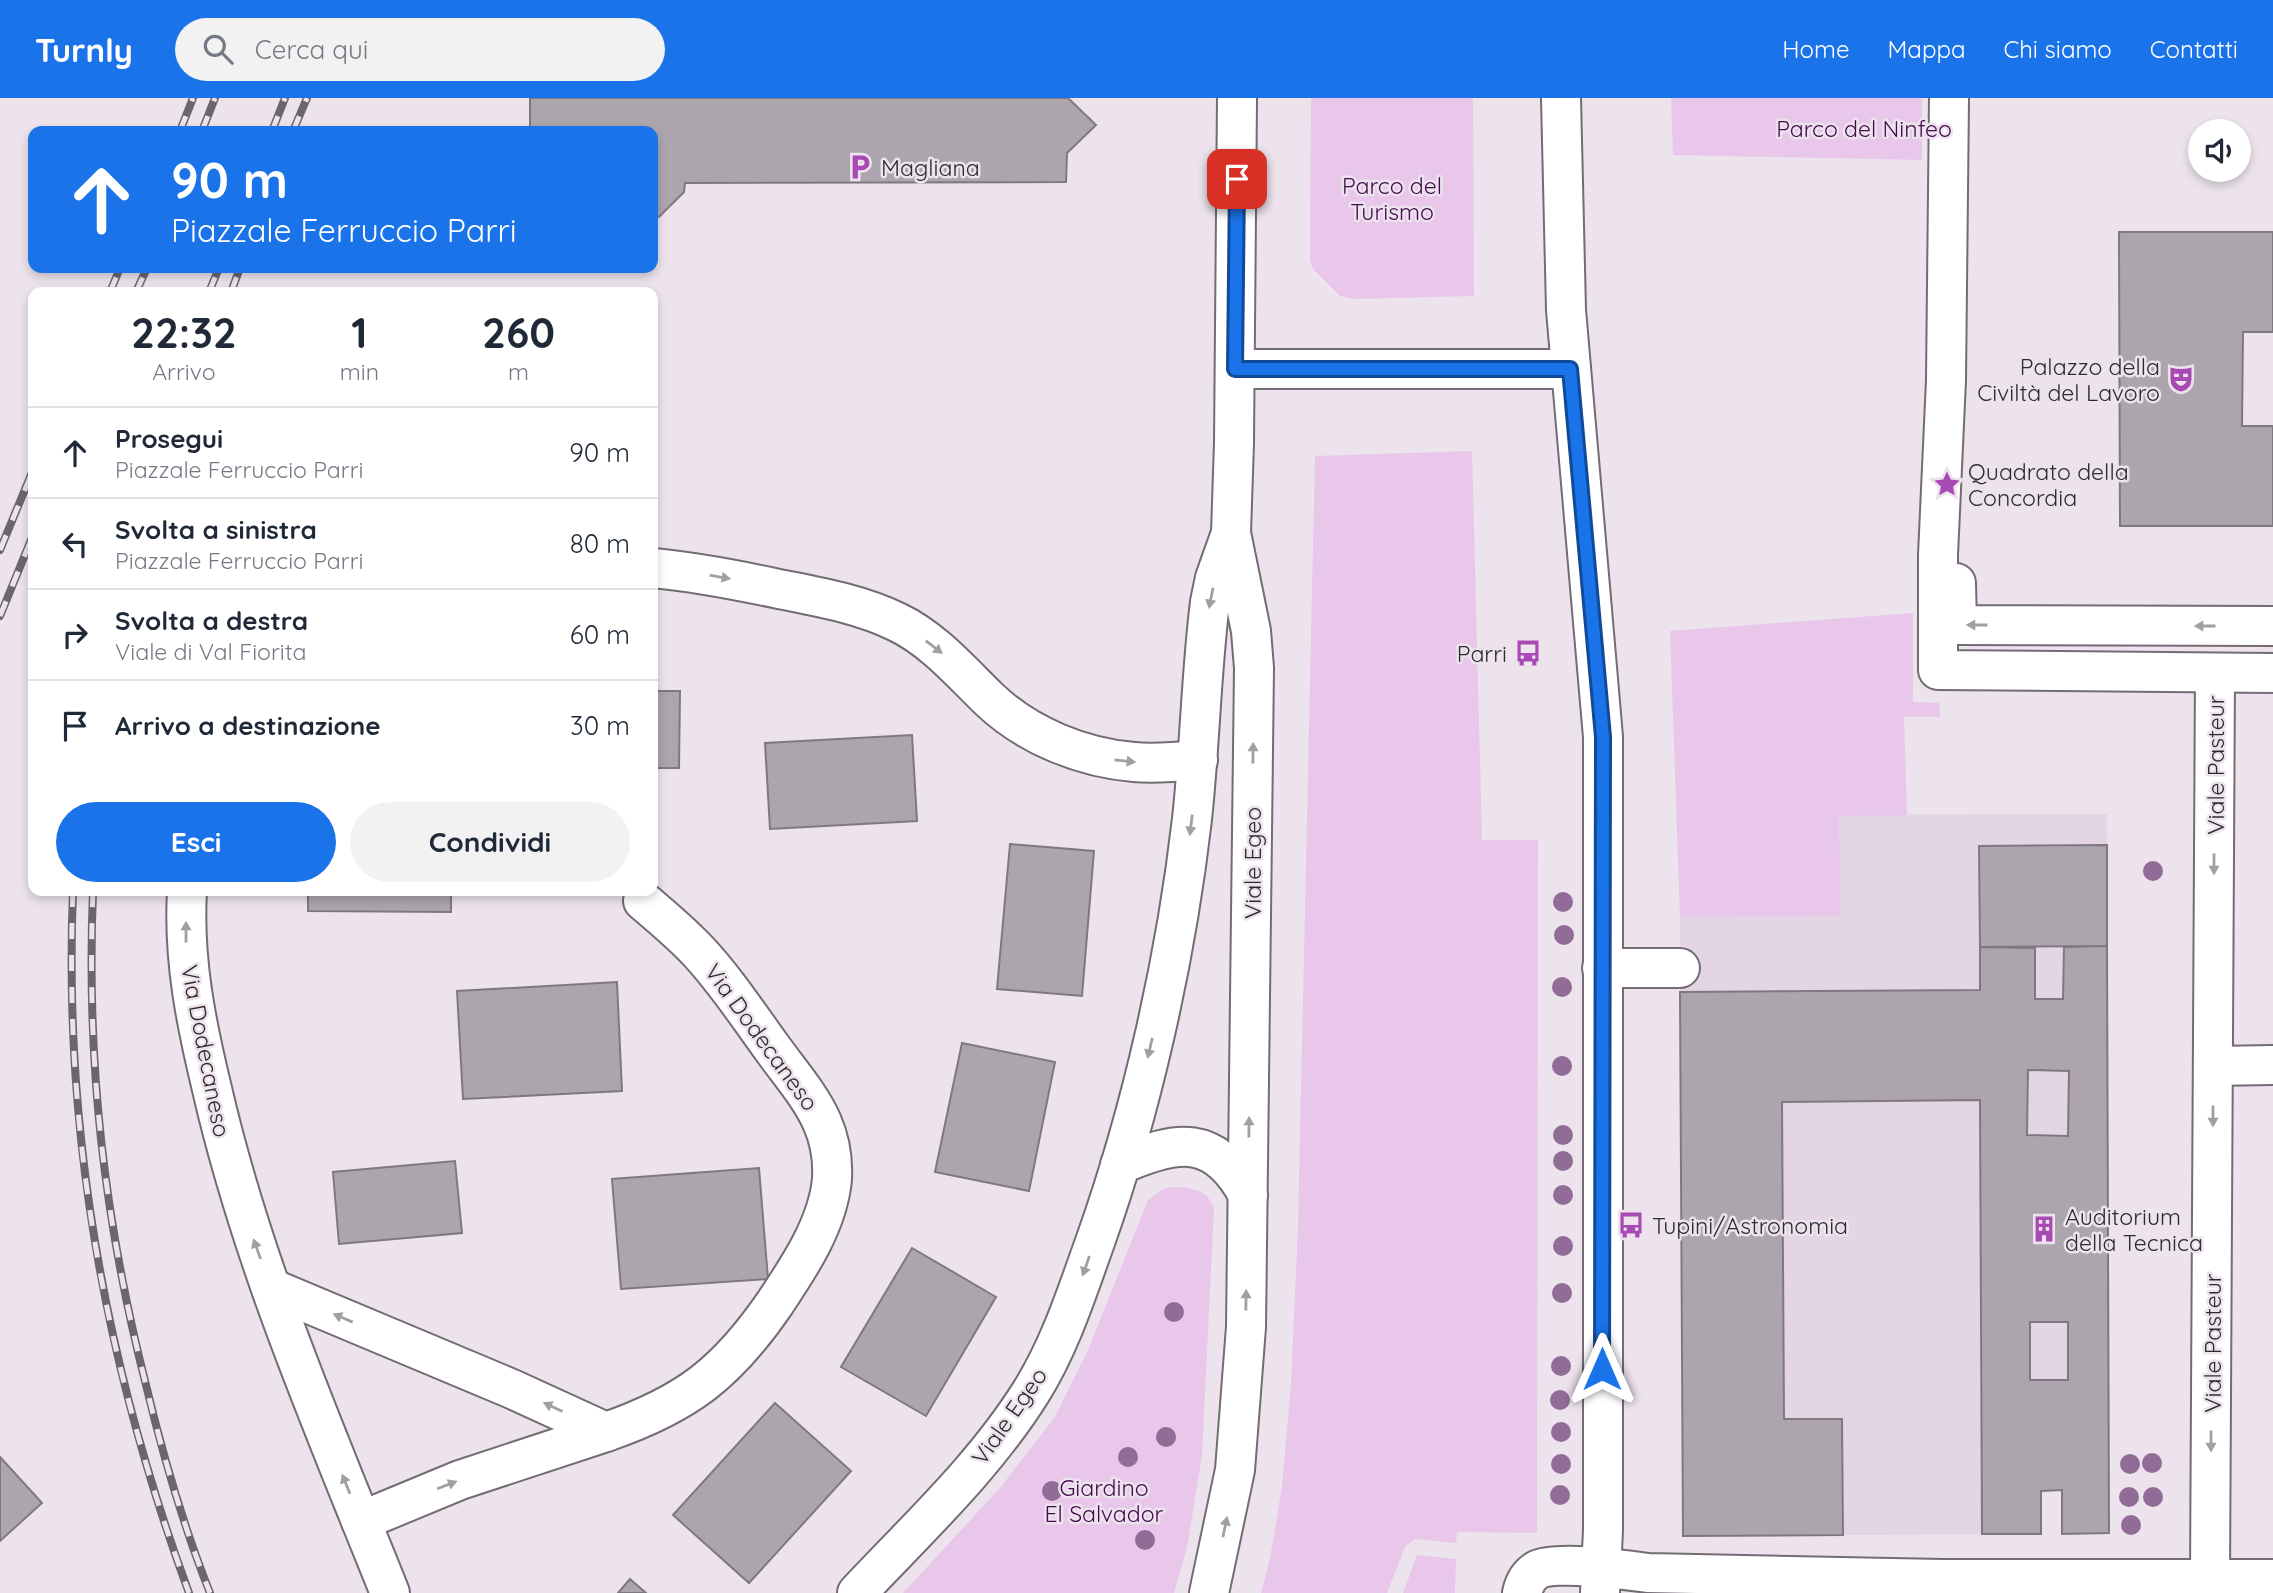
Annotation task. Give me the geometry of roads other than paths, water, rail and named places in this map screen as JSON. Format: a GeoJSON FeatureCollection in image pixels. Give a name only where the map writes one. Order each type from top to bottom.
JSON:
{"type":"FeatureCollection","features":[{"type":"Feature","properties":{"kind":"street","name":"Viale Egeo"},"geometry":{"type":"LineString","coordinates":[[1209,1593],[1227,1518],[1238,1448],[1246,1327],[1254,668],[1251,631],[1231,533],[1237,98]]}},
{"type":"Feature","properties":{"kind":"street"},"geometry":{"type":"LineString","coordinates":[[1561,98],[1566,310],[1603,737],[1601,1565]]}},
{"type":"Feature","properties":{"kind":"street"},"geometry":{"type":"LineString","coordinates":[[1949,98],[1946,380],[1938,567],[1938,670],[2273,673]]}},
{"type":"Feature","properties":{"kind":"street"},"geometry":{"type":"LineString","coordinates":[[1235,369],[1570,369]]}},
{"type":"Feature","properties":{"kind":"street","name":"Viale Egeo"},"geometry":{"type":"LineString","coordinates":[[857,1593],[975,1466],[1031,1392],[1044,1370],[1071,1308],[1102,1222],[1120,1165],[1154,1032],[1177,919],[1198,760],[1210,602],[1215,578],[1231,533]]}},
{"type":"Feature","properties":{"kind":"street"},"geometry":{"type":"LineString","coordinates":[[1938,567],[1956,554],[1956,625],[2273,626]]}},
{"type":"Feature","properties":{"kind":"street"},"geometry":{"type":"LineString","coordinates":[[658,570],[724,578],[831,599],[862,608],[898,622],[912,631],[943,654],[993,703],[1054,742],[1089,755],[1117,761],[1148,763],[1198,760]]}},
{"type":"Feature","properties":{"kind":"street","name":"Viale Pasteur"},"geometry":{"type":"LineString","coordinates":[[2210,1578],[2215,673]]}},
{"type":"Feature","properties":{"kind":"street","name":"Via Dodecaneso"},"geometry":{"type":"LineString","coordinates":[[187,896],[186,944],[197,1025],[232,1173],[271,1288],[390,1593]]}},
{"type":"Feature","properties":{"kind":"street","name":"Via Dodecaneso"},"geometry":{"type":"LineString","coordinates":[[361,1521],[460,1480],[606,1432],[678,1402],[710,1380],[742,1349],[811,1245],[827,1207],[832,1179],[831,1153],[822,1121],[803,1090],[718,974],[698,951],[643,901]]}},
{"type":"Feature","properties":{"kind":"street"},"geometry":{"type":"LineString","coordinates":[[1602,968],[1680,968]]}},
{"type":"Feature","properties":{"kind":"street"},"geometry":{"type":"LineString","coordinates":[[2213,1066],[2273,1065]]}},
{"type":"Feature","properties":{"kind":"street"},"geometry":{"type":"LineString","coordinates":[[1120,1165],[1166,1147],[1195,1147],[1222,1161],[1239,1179],[1248,1195]]}},
{"type":"Feature","properties":{"kind":"street"},"geometry":{"type":"LineString","coordinates":[[271,1288],[512,1389],[606,1432]]}},
{"type":"Feature","properties":{"kind":"street"},"geometry":{"type":"LineString","coordinates":[[1522,1593],[1531,1576],[1543,1568],[1601,1565],[1648,1573],[1942,1579],[2210,1578],[2264,1584]]}},
{"type":"Feature","properties":{"kind":"railway"},"geometry":{"type":"LineString","coordinates":[[182,126],[193,98]]}},
{"type":"Feature","properties":{"kind":"railway"},"geometry":{"type":"LineString","coordinates":[[204,126],[215,98]]}},
{"type":"Feature","properties":{"kind":"railway"},"geometry":{"type":"LineString","coordinates":[[274,126],[285,98]]}},
{"type":"Feature","properties":{"kind":"railway"},"geometry":{"type":"LineString","coordinates":[[295,126],[307,98]]}},
{"type":"Feature","properties":{"kind":"railway"},"geometry":{"type":"LineString","coordinates":[[112,287],[118,273]]}},
{"type":"Feature","properties":{"kind":"railway"},"geometry":{"type":"LineString","coordinates":[[138,287],[145,273]]}},
{"type":"Feature","properties":{"kind":"railway"},"geometry":{"type":"LineString","coordinates":[[211,287],[217,273]]}},
{"type":"Feature","properties":{"kind":"railway"},"geometry":{"type":"LineString","coordinates":[[233,287],[238,273]]}},
{"type":"Feature","properties":{"kind":"railway"},"geometry":{"type":"LineString","coordinates":[[0,550],[28,482]]}},
{"type":"Feature","properties":{"kind":"railway"},"geometry":{"type":"LineString","coordinates":[[0,616],[28,547]]}},
{"type":"Feature","properties":{"kind":"railway"},"geometry":{"type":"LineString","coordinates":[[73,896],[75,1071],[83,1159],[96,1247],[134,1421],[159,1507],[189,1593]]}},
{"type":"Feature","properties":{"kind":"railway"},"geometry":{"type":"LineString","coordinates":[[93,896],[92,1017],[96,1079],[101,1140],[119,1262],[159,1438],[182,1516],[210,1593]]}},
{"type":"Feature","properties":{"kind":"place","name":"Magliana"},"geometry":{"type":"Point","coordinates":[860,167]}},
{"type":"Feature","properties":{"kind":"place","name":"Palazzo della Civiltà del Lavoro"},"geometry":{"type":"Point","coordinates":[2181,379]}},
{"type":"Feature","properties":{"kind":"place","name":"Quadrato della Concordia"},"geometry":{"type":"Point","coordinates":[1947,484]}},
{"type":"Feature","properties":{"kind":"place","name":"Parri"},"geometry":{"type":"Point","coordinates":[1528,653]}},
{"type":"Feature","properties":{"kind":"place","name":"Tupini/Astronomia"},"geometry":{"type":"Point","coordinates":[1631,1225]}},
{"type":"Feature","properties":{"kind":"place","name":"Auditorium della Tecnica"},"geometry":{"type":"Point","coordinates":[2044,1229]}},
{"type":"Feature","properties":{"kind":"park label","name":"Parco del Ninfeo"},"geometry":{"type":"Point","coordinates":[1864,128]}},
{"type":"Feature","properties":{"kind":"park label","name":"Parco del Turismo"},"geometry":{"type":"Point","coordinates":[1392,198]}},
{"type":"Feature","properties":{"kind":"park label","name":"Giardino El Salvador"},"geometry":{"type":"Point","coordinates":[1104,1500]}}]}
